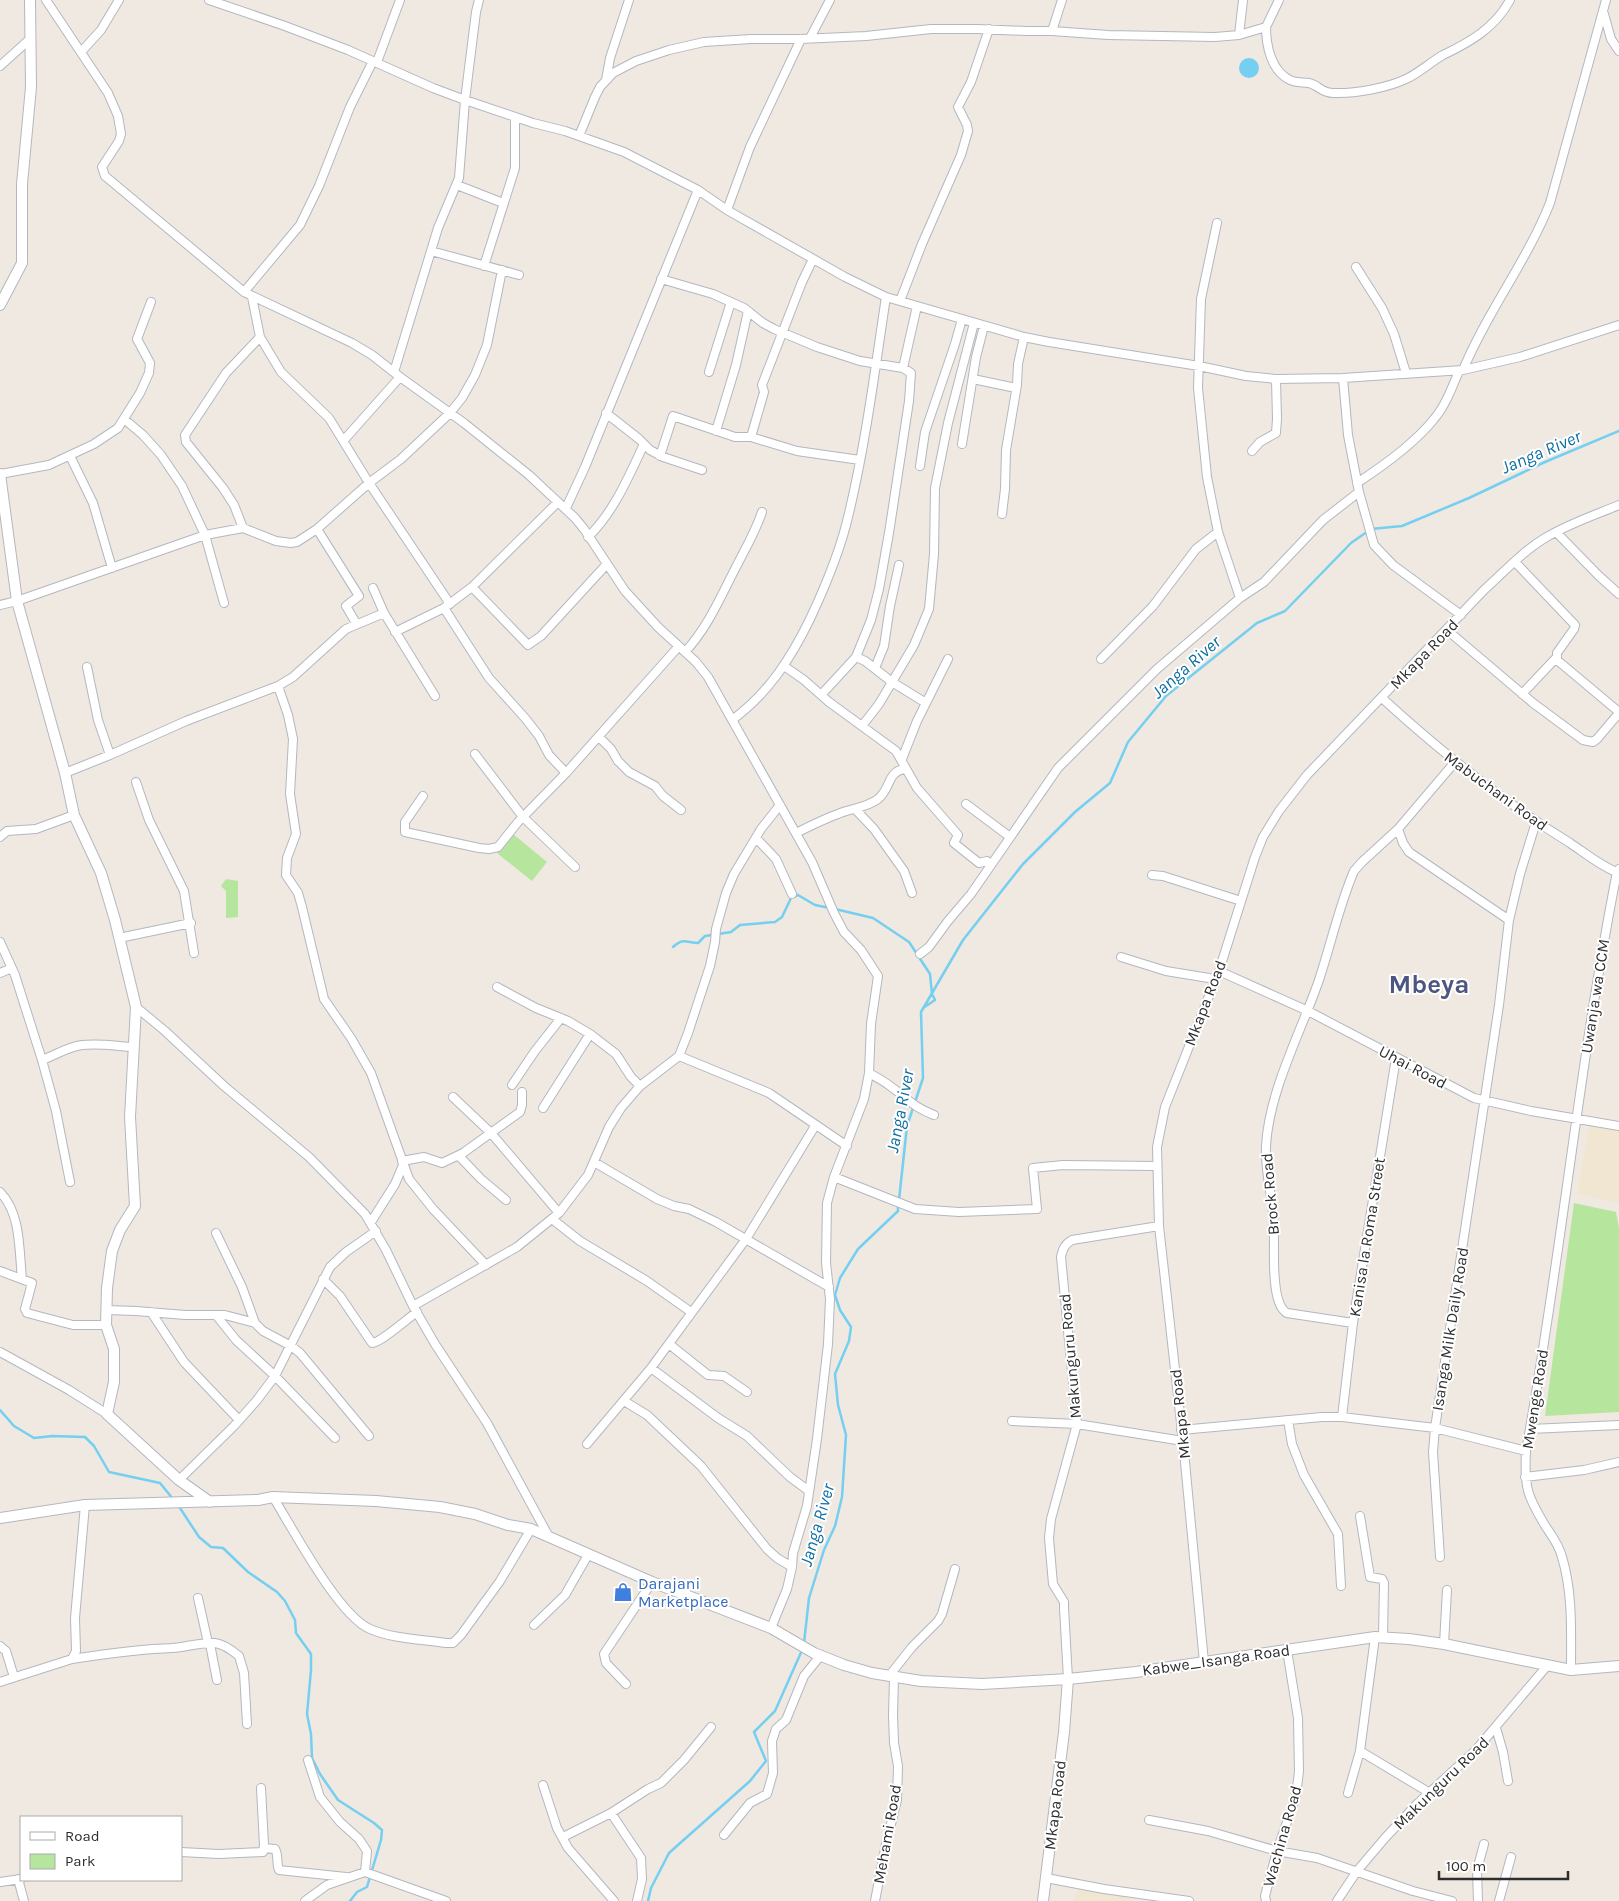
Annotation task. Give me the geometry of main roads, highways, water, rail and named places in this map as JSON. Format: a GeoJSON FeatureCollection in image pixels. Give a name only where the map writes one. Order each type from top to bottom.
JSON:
{"type":"FeatureCollection","features":[{"type":"Feature","properties":{"kind":"water"},"geometry":{"type":"Polygon","coordinates":[[[1249,58],[1256,61],[1259,68],[1256,75],[1249,78],[1242,75],[1239,68],[1242,61],[1249,58]]]}},
{"type":"Feature","properties":{"kind":"waterway","name":"Janga River"},"geometry":{"type":"LineString","coordinates":[[899,1200],[907,1126],[923,1078],[921,1012],[963,940],[1023,864],[1075,812],[1110,783],[1128,742],[1166,696],[1257,623],[1285,611],[1351,543],[1371,529],[1402,526],[1619,431]]}},
{"type":"Feature","properties":{"kind":"waterway"},"geometry":{"type":"LineString","coordinates":[[673,947],[676,944],[687,941],[698,943],[705,936],[731,932],[740,925],[775,922],[782,917],[791,898],[798,895],[815,905],[830,908]]}},
{"type":"Feature","properties":{"kind":"waterway"},"geometry":{"type":"LineString","coordinates":[[835,909],[873,918],[909,942],[930,974],[932,994],[935,1000],[923,1008]]}},
{"type":"Feature","properties":{"kind":"waterway","name":"Janga River"},"geometry":{"type":"LineString","coordinates":[[804,1643],[809,1598],[824,1550],[835,1526],[842,1497],[846,1435],[838,1405],[835,1374],[849,1341],[851,1327],[840,1310],[835,1295],[840,1278],[858,1249],[898,1211],[898,1205]]}},
{"type":"Feature","properties":{"kind":"waterway"},"geometry":{"type":"LineString","coordinates":[[0,1410],[14,1426],[34,1438],[52,1436],[85,1437],[94,1446],[109,1472],[160,1483],[173,1499]]}},
{"type":"Feature","properties":{"kind":"waterway"},"geometry":{"type":"LineString","coordinates":[[178,1505],[199,1537],[211,1547],[223,1548],[248,1572],[277,1592],[285,1601],[295,1620],[296,1633],[311,1654],[307,1714],[311,1734],[312,1758],[320,1774],[338,1800],[382,1830],[381,1840],[367,1887],[357,1892],[350,1901]]}},
{"type":"Feature","properties":{"kind":"waterway","name":"Janga River"},"geometry":{"type":"LineString","coordinates":[[648,1901],[651,1888],[669,1853],[750,1781],[766,1761],[754,1732],[775,1711],[803,1648]]}},
{"type":"Feature","properties":{"kind":"place","name":"Darajani Marketplace"},"geometry":{"type":"Point","coordinates":[623,1592]}},
{"type":"Feature","properties":{"kind":"district","name":"Mbeya"},"geometry":{"type":"Point","coordinates":[1429,984]}}]}
